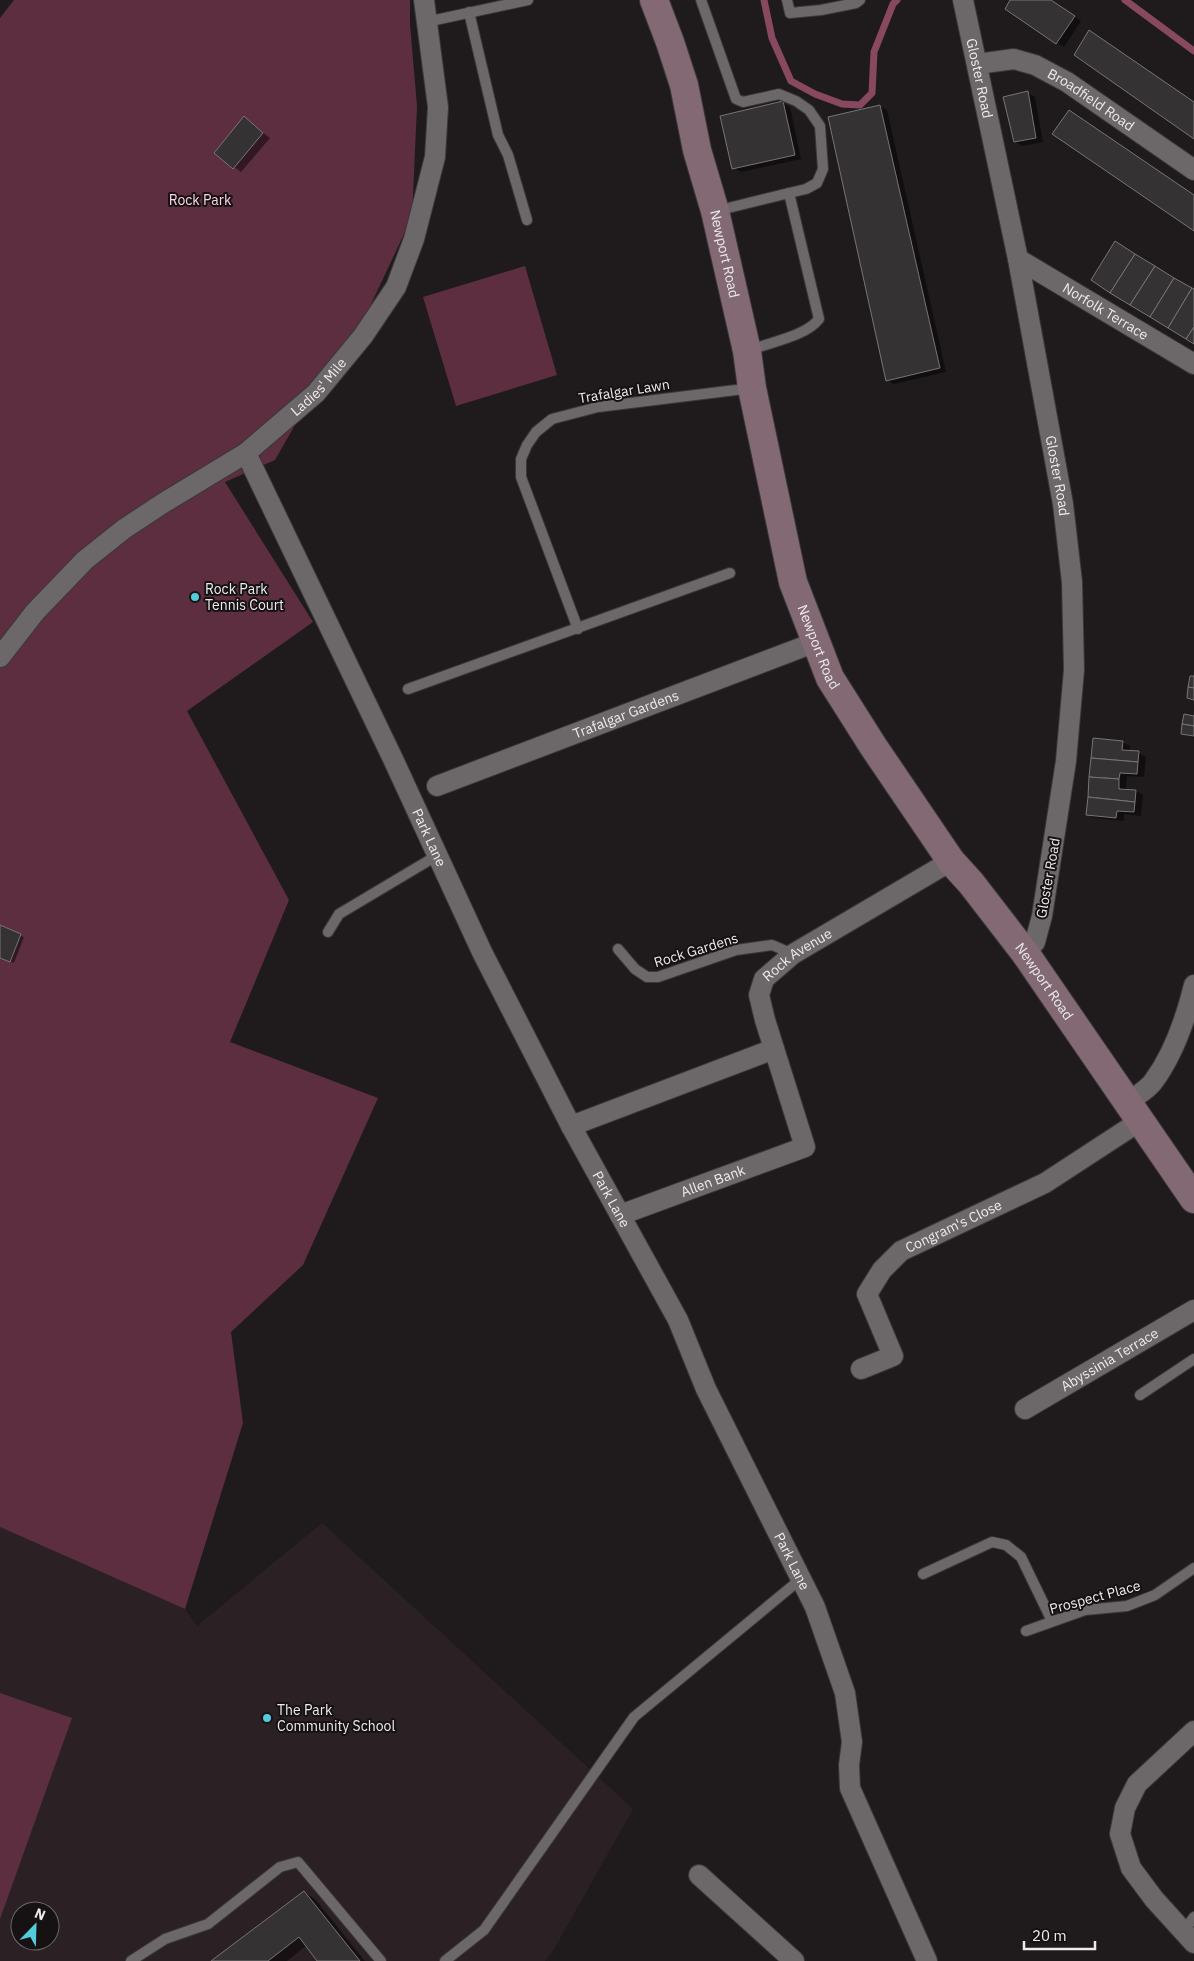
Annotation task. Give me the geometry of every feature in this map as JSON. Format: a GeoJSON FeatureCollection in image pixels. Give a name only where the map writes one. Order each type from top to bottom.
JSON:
{"type":"FeatureCollection","features":[{"type":"Feature","properties":{"kind":"street","name":"Ladies' Mile"},"geometry":{"type":"LineString","coordinates":[[0,657],[35,612],[85,560],[124,529],[246,453],[316,393],[363,336],[396,287],[414,239],[435,157],[438,107],[424,0]]}},
{"type":"Feature","properties":{"kind":"street","name":"Newport Road"},"geometry":{"type":"LineString","coordinates":[[654,0],[684,86],[697,150],[714,211],[747,352],[752,388],[793,582],[835,686],[951,861],[971,883],[1025,953],[1194,1199]]}},
{"type":"Feature","properties":{"kind":"street","name":"Gloster Road"},"geometry":{"type":"LineString","coordinates":[[963,0],[1018,259],[1063,504],[1072,582],[1074,643],[1066,761],[1042,916],[1035,942],[1025,953]]}},
{"type":"Feature","properties":{"kind":"street","name":"Broadfield Road"},"geometry":{"type":"LineString","coordinates":[[977,64],[1014,59],[1035,65],[1068,82],[1194,170]]}},
{"type":"Feature","properties":{"kind":"street","name":"Norfolk Terrace"},"geometry":{"type":"LineString","coordinates":[[1018,259],[1194,364]]}},
{"type":"Feature","properties":{"kind":"street","name":"Park Lane"},"geometry":{"type":"LineString","coordinates":[[246,453],[389,750],[482,952],[572,1126],[678,1320],[706,1389],[802,1578],[815,1607],[845,1693],[852,1742],[849,1765],[850,1788],[927,1961]]}},
{"type":"Feature","properties":{"kind":"street","name":"Trafalgar Gardens"},"geometry":{"type":"LineString","coordinates":[[437,786],[816,642]]}},
{"type":"Feature","properties":{"kind":"street","name":"Rock Avenue"},"geometry":{"type":"LineString","coordinates":[[805,1147],[759,995],[764,979],[793,954],[951,861]]}},
{"type":"Feature","properties":{"kind":"street"},"geometry":{"type":"LineString","coordinates":[[1134,1112],[1172,1048],[1194,985]]}},
{"type":"Feature","properties":{"kind":"street"},"geometry":{"type":"LineString","coordinates":[[572,1126],[774,1049]]}},
{"type":"Feature","properties":{"kind":"street","name":"Congram's Close"},"geometry":{"type":"LineString","coordinates":[[861,1369],[893,1356],[867,1294],[882,1270],[901,1251],[1045,1184],[1134,1112]]}},
{"type":"Feature","properties":{"kind":"street","name":"Allen Bank"},"geometry":{"type":"LineString","coordinates":[[620,1215],[805,1147]]}},
{"type":"Feature","properties":{"kind":"street","name":"Abyssinia Terrace"},"geometry":{"type":"LineString","coordinates":[[1025,1409],[1194,1310]]}},
{"type":"Feature","properties":{"kind":"street"},"geometry":{"type":"LineString","coordinates":[[1190,1930],[1154,1899],[1131,1868],[1120,1834],[1125,1808],[1137,1784],[1194,1731]]}},
{"type":"Feature","properties":{"kind":"street"},"geometry":{"type":"LineString","coordinates":[[699,1875],[794,1961]]}},
{"type":"Feature","properties":{"kind":"lane"},"geometry":{"type":"LineString","coordinates":[[426,22],[528,0]]}},
{"type":"Feature","properties":{"kind":"lane"},"geometry":{"type":"LineString","coordinates":[[701,0],[736,99],[743,102],[779,94],[796,101],[809,110],[820,126],[823,169],[817,183],[806,189],[714,211]]}},
{"type":"Feature","properties":{"kind":"lane"},"geometry":{"type":"LineString","coordinates":[[786,0],[790,12],[821,10],[856,3],[860,0]]}},
{"type":"Feature","properties":{"kind":"lane"},"geometry":{"type":"LineString","coordinates":[[469,12],[498,135],[508,155],[527,220]]}},
{"type":"Feature","properties":{"kind":"lane"},"geometry":{"type":"LineString","coordinates":[[747,352],[814,326],[819,319],[789,193]]}},
{"type":"Feature","properties":{"kind":"lane","name":"Trafalgar Lawn"},"geometry":{"type":"LineString","coordinates":[[578,629],[522,477],[521,459],[527,445],[536,432],[552,419],[598,407],[752,388]]}},
{"type":"Feature","properties":{"kind":"lane"},"geometry":{"type":"LineString","coordinates":[[408,689],[730,573]]}},
{"type":"Feature","properties":{"kind":"lane"},"geometry":{"type":"LineString","coordinates":[[328,932],[339,914],[438,855]]}},
{"type":"Feature","properties":{"kind":"lane","name":"Rock Gardens"},"geometry":{"type":"LineString","coordinates":[[618,949],[635,969],[647,977],[658,977],[736,950],[772,945],[793,954]]}},
{"type":"Feature","properties":{"kind":"lane"},"geometry":{"type":"LineString","coordinates":[[1140,1395],[1194,1359]]}},
{"type":"Feature","properties":{"kind":"lane"},"geometry":{"type":"LineString","coordinates":[[923,1574],[992,1542],[1006,1545],[1021,1556],[1052,1621]]}},
{"type":"Feature","properties":{"kind":"lane","name":"Prospect Place"},"geometry":{"type":"LineString","coordinates":[[1026,1631],[1085,1610],[1127,1606],[1155,1595],[1194,1568]]}},
{"type":"Feature","properties":{"kind":"lane"},"geometry":{"type":"LineString","coordinates":[[445,1961],[484,1930],[634,1717],[802,1578]]}},
{"type":"Feature","properties":{"kind":"lane"},"geometry":{"type":"LineString","coordinates":[[131,1961],[165,1939],[208,1924],[280,1867],[298,1862],[381,1961]]}},
{"type":"Feature","properties":{"kind":"shaded area","name":"The Park Community School"},"geometry":{"type":"Polygon","coordinates":[[[322,1523],[633,1809],[554,1949],[545,1961],[0,1961],[0,1527],[185,1609],[197,1626],[322,1523]]]}},
{"type":"Feature","properties":{"kind":"green space","name":"Rock Park"},"geometry":{"type":"Polygon","coordinates":[[[14,0],[410,0],[410,24],[417,106],[412,217],[365,317],[315,390],[275,460],[225,482],[313,622],[187,711],[289,900],[230,1042],[378,1098],[303,1265],[231,1332],[243,1423],[185,1609],[0,1527],[0,18],[14,0]]]}},
{"type":"Feature","properties":{"kind":"green space"},"geometry":{"type":"Polygon","coordinates":[[[525,266],[557,375],[456,406],[423,297],[525,266]]]}},
{"type":"Feature","properties":{"kind":"green space"},"geometry":{"type":"Polygon","coordinates":[[[0,1693],[72,1718],[0,1919],[0,1693]]]}},
{"type":"Feature","properties":{"kind":"building"},"geometry":{"type":"Polygon","coordinates":[[[1010,0],[1051,0],[1075,16],[1056,44],[1005,9],[1010,0]]]}},
{"type":"Feature","properties":{"kind":"building"},"geometry":{"type":"Polygon","coordinates":[[[1089,30],[1194,102],[1194,139],[1074,55],[1089,30]]]}},
{"type":"Feature","properties":{"kind":"building"},"geometry":{"type":"Polygon","coordinates":[[[1028,91],[1036,138],[1014,142],[1003,97],[1028,91]]]}},
{"type":"Feature","properties":{"kind":"building"},"geometry":{"type":"Polygon","coordinates":[[[783,101],[795,155],[732,169],[720,116],[783,101]]]}},
{"type":"Feature","properties":{"kind":"building"},"geometry":{"type":"Polygon","coordinates":[[[880,105],[940,368],[886,381],[828,117],[880,105]]]}},
{"type":"Feature","properties":{"kind":"building"},"geometry":{"type":"Polygon","coordinates":[[[1069,110],[1194,195],[1194,231],[1052,134],[1069,110]]]}},
{"type":"Feature","properties":{"kind":"building"},"geometry":{"type":"Polygon","coordinates":[[[244,116],[263,133],[233,169],[214,153],[244,116]]]}},
{"type":"Feature","properties":{"kind":"building"},"geometry":{"type":"Polygon","coordinates":[[[1115,241],[1135,254],[1110,293],[1091,280],[1115,241]]]}},
{"type":"Feature","properties":{"kind":"building"},"geometry":{"type":"Polygon","coordinates":[[[1135,254],[1155,266],[1130,305],[1110,293],[1135,254]]]}},
{"type":"Feature","properties":{"kind":"building"},"geometry":{"type":"Polygon","coordinates":[[[1155,266],[1174,278],[1150,317],[1130,305],[1155,266]]]}},
{"type":"Feature","properties":{"kind":"building"},"geometry":{"type":"Polygon","coordinates":[[[1174,278],[1192,288],[1168,328],[1150,317],[1174,278]]]}},
{"type":"Feature","properties":{"kind":"building"},"geometry":{"type":"Polygon","coordinates":[[[1192,288],[1194,289],[1194,327],[1186,339],[1168,328],[1192,288]]]}},
{"type":"Feature","properties":{"kind":"building"},"geometry":{"type":"Polygon","coordinates":[[[1194,327],[1194,344],[1186,339],[1194,327]]]}},
{"type":"Feature","properties":{"kind":"building"},"geometry":{"type":"Polygon","coordinates":[[[1190,676],[1194,676],[1194,688],[1188,687],[1190,676]]]}},
{"type":"Feature","properties":{"kind":"building"},"geometry":{"type":"Polygon","coordinates":[[[1188,687],[1194,688],[1194,700],[1187,698],[1188,687]]]}},
{"type":"Feature","properties":{"kind":"building"},"geometry":{"type":"Polygon","coordinates":[[[1184,714],[1194,716],[1194,726],[1182,724],[1184,714]]]}},
{"type":"Feature","properties":{"kind":"building"},"geometry":{"type":"Polygon","coordinates":[[[1182,724],[1194,726],[1194,736],[1181,734],[1182,724]]]}},
{"type":"Feature","properties":{"kind":"building"},"geometry":{"type":"Polygon","coordinates":[[[1093,738],[1123,741],[1122,750],[1139,751],[1138,762],[1091,758],[1093,738]]]}},
{"type":"Feature","properties":{"kind":"building"},"geometry":{"type":"Polygon","coordinates":[[[1091,758],[1138,762],[1137,774],[1120,773],[1119,779],[1089,777],[1091,758]]]}},
{"type":"Feature","properties":{"kind":"building"},"geometry":{"type":"Polygon","coordinates":[[[1089,777],[1119,779],[1119,789],[1136,790],[1135,802],[1088,797],[1089,777]]]}},
{"type":"Feature","properties":{"kind":"building"},"geometry":{"type":"Polygon","coordinates":[[[1088,797],[1135,802],[1134,812],[1117,811],[1116,818],[1086,815],[1088,797]]]}},
{"type":"Feature","properties":{"kind":"building"},"geometry":{"type":"Polygon","coordinates":[[[0,925],[21,934],[10,962],[0,958],[0,925]]]}},
{"type":"Feature","properties":{"kind":"building"},"geometry":{"type":"Polygon","coordinates":[[[304,1891],[360,1961],[317,1961],[299,1937],[268,1961],[211,1961],[304,1891]]]}},
{"type":"Feature","properties":{"kind":"waterway"},"geometry":{"type":"LineString","coordinates":[[764,0],[772,38],[791,81],[815,94],[842,104],[860,105],[872,93],[874,52],[893,4],[897,0]]}},
{"type":"Feature","properties":{"kind":"waterway"},"geometry":{"type":"LineString","coordinates":[[1125,0],[1194,51]]}},
{"type":"Feature","properties":{"kind":"place","name":"Rock Park Tennis Court"},"geometry":{"type":"Point","coordinates":[195,597]}},
{"type":"Feature","properties":{"kind":"place","name":"The Park Community School"},"geometry":{"type":"Point","coordinates":[267,1718]}}]}
